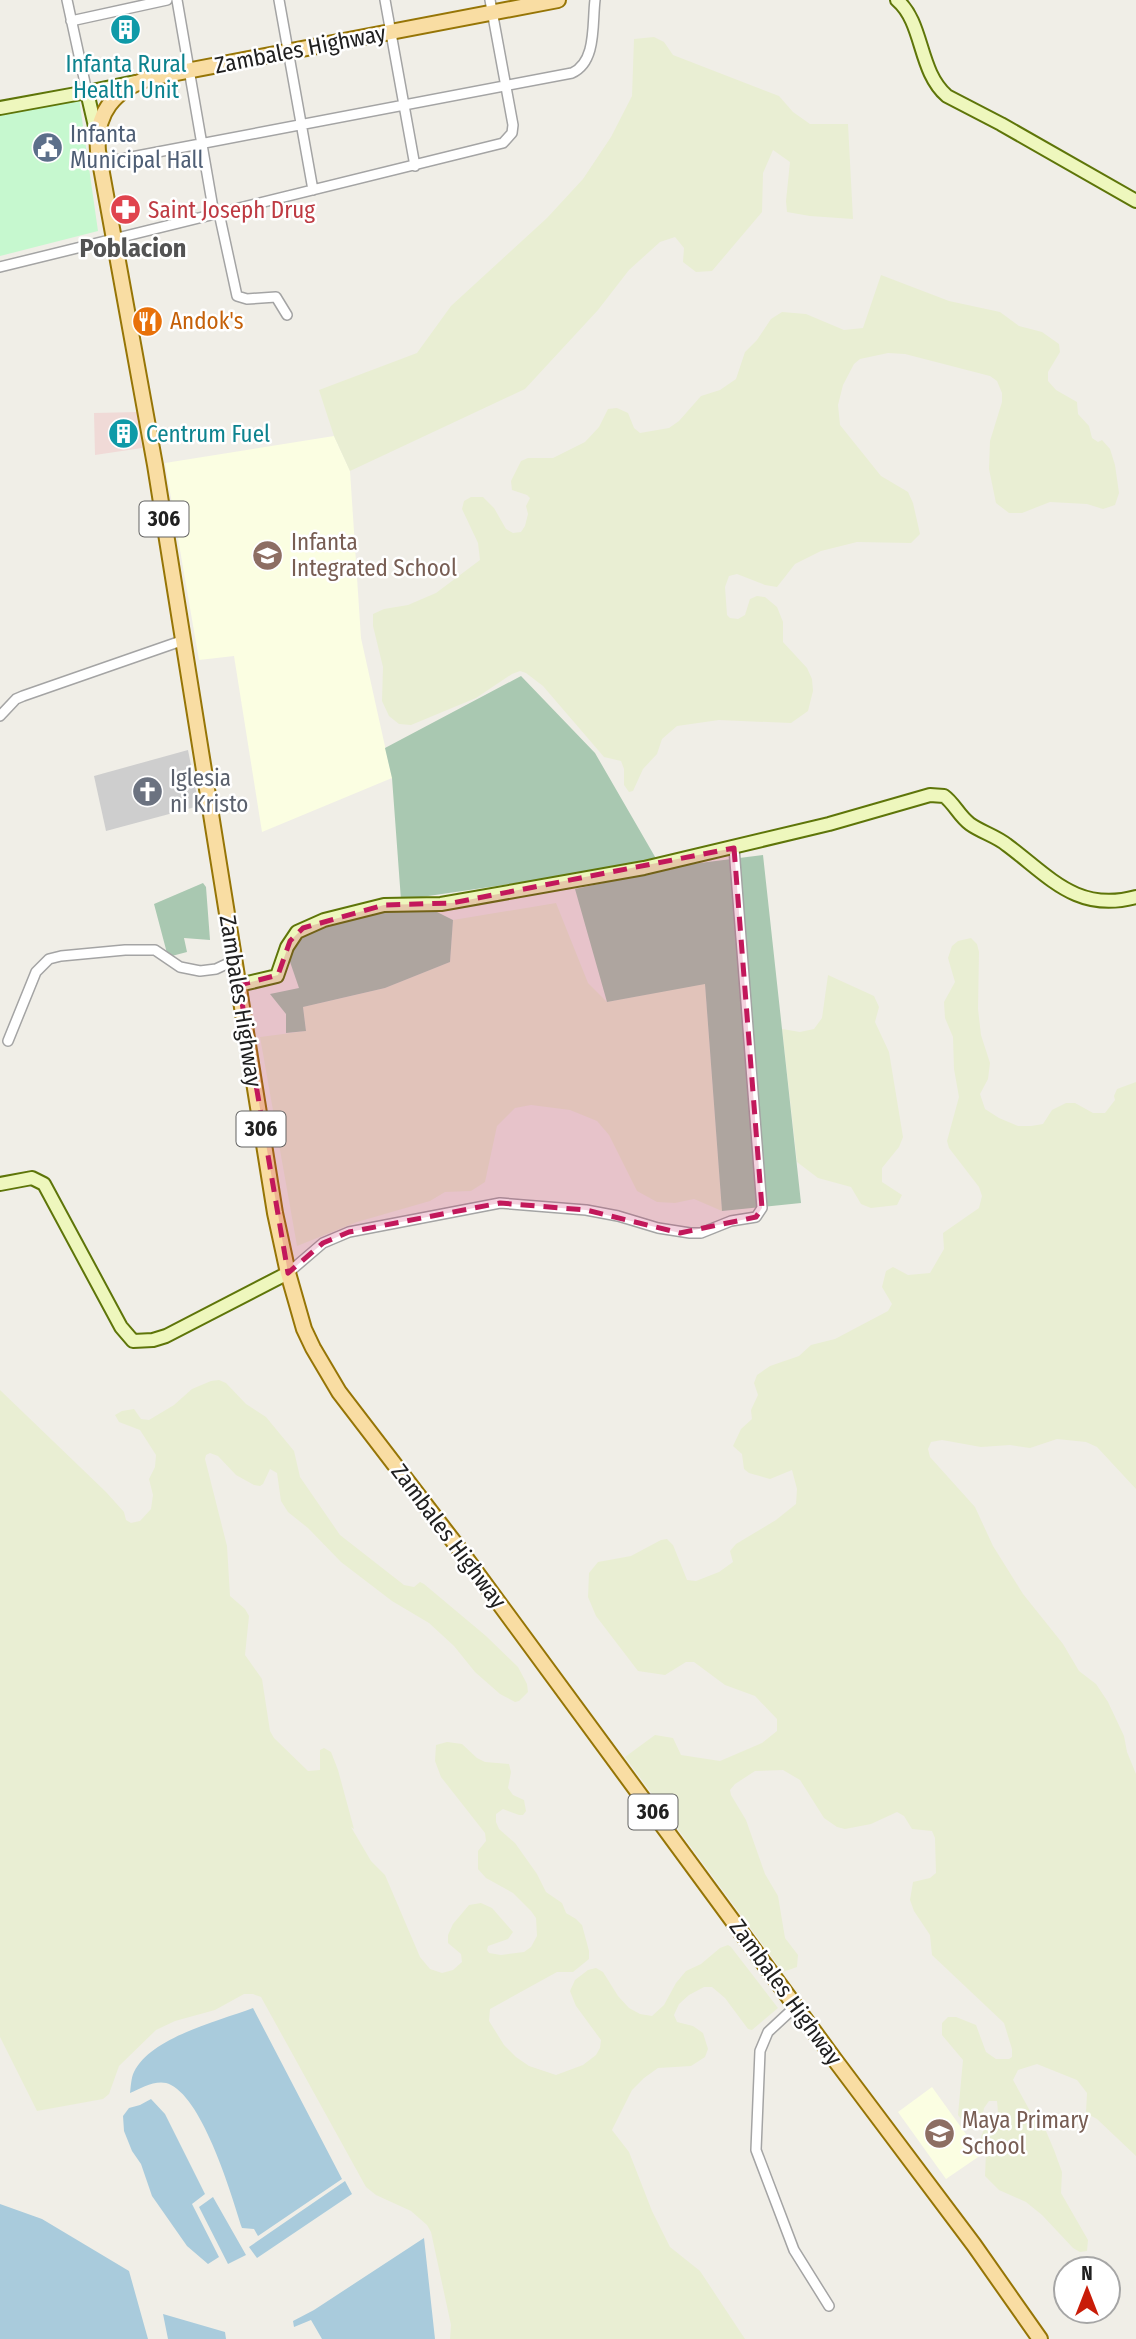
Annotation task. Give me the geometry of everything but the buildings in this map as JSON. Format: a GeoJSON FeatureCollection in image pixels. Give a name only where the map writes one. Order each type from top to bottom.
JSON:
{"type":"FeatureCollection","features":[{"type":"Feature","properties":{"kind":"main road","name":"Zambales Highway"},"geometry":{"type":"LineString","coordinates":[[558,0],[491,6],[390,31],[140,81],[126,89],[109,105],[99,123],[97,137],[100,163],[184,640],[269,1179],[288,1273],[304,1329],[339,1392],[435,1516],[1041,2339]]}},
{"type":"Feature","properties":{"kind":"street"},"geometry":{"type":"LineString","coordinates":[[67,0],[97,137]]}},
{"type":"Feature","properties":{"kind":"street"},"geometry":{"type":"LineString","coordinates":[[72,21],[167,0]]}},
{"type":"Feature","properties":{"kind":"street"},"geometry":{"type":"LineString","coordinates":[[177,0],[202,145],[237,296],[247,299],[276,297],[287,315]]}},
{"type":"Feature","properties":{"kind":"street"},"geometry":{"type":"LineString","coordinates":[[279,0],[313,190]]}},
{"type":"Feature","properties":{"kind":"street"},"geometry":{"type":"LineString","coordinates":[[385,0],[415,166]]}},
{"type":"Feature","properties":{"kind":"street"},"geometry":{"type":"LineString","coordinates":[[100,163],[572,73],[583,66],[589,54],[595,0]]}},
{"type":"Feature","properties":{"kind":"street"},"geometry":{"type":"LineString","coordinates":[[897,0],[910,17],[929,72],[947,96],[1136,201]]}},
{"type":"Feature","properties":{"kind":"street"},"geometry":{"type":"LineString","coordinates":[[0,267],[503,144],[513,125],[491,6]]}},
{"type":"Feature","properties":{"kind":"street"},"geometry":{"type":"LineString","coordinates":[[0,108],[140,81]]}},
{"type":"Feature","properties":{"kind":"street"},"geometry":{"type":"LineString","coordinates":[[0,716],[11,703],[23,696],[184,640]]}},
{"type":"Feature","properties":{"kind":"street"},"geometry":{"type":"LineString","coordinates":[[239,985],[277,976],[287,947],[297,933],[324,920],[384,905],[441,904],[644,868],[734,848],[901,804],[921,796],[944,796],[969,824],[997,838],[1033,867],[1074,894],[1098,901],[1136,897]]}},
{"type":"Feature","properties":{"kind":"street"},"geometry":{"type":"LineString","coordinates":[[0,1184],[32,1178],[44,1184],[121,1327],[133,1340],[153,1340],[166,1336],[288,1273],[323,1243],[349,1232],[500,1203],[586,1210],[690,1233],[701,1233],[756,1217],[762,1208],[734,848]]}},
{"type":"Feature","properties":{"kind":"street"},"geometry":{"type":"LineString","coordinates":[[8,1041],[36,971],[49,959],[125,950],[155,950],[180,967],[201,971],[216,969],[235,960]]}},
{"type":"Feature","properties":{"kind":"street"},"geometry":{"type":"LineString","coordinates":[[796,2006],[768,2032],[760,2051],[756,2150],[764,2177],[794,2250],[829,2306]]}},
{"type":"Feature","properties":{"kind":"highlighted area"},"geometry":{"type":"Polygon","coordinates":[[[734,848],[762,1208],[756,1217],[680,1233],[586,1210],[500,1203],[349,1232],[323,1243],[288,1273],[239,985],[278,975],[290,941],[303,928],[384,905],[452,903],[734,848]]]}},
{"type":"Feature","properties":{"kind":"shaded area"},"geometry":{"type":"Polygon","coordinates":[[[654,37],[664,42],[673,55],[779,96],[793,112],[810,124],[848,124],[853,219],[787,212],[790,162],[773,150],[763,173],[762,212],[712,271],[696,272],[683,262],[684,248],[675,237],[660,242],[629,270],[598,310],[525,389],[350,471],[334,436],[319,390],[417,353],[451,306],[547,218],[583,179],[611,137],[632,96],[634,39],[654,37]]]}},
{"type":"Feature","properties":{"kind":"shaded area"},"geometry":{"type":"Polygon","coordinates":[[[881,275],[949,301],[1000,312],[1019,326],[1042,332],[1059,344],[1060,352],[1048,372],[1048,381],[1056,390],[1077,402],[1078,414],[1089,426],[1092,438],[1098,442],[1102,440],[1110,449],[1119,493],[1115,505],[1103,509],[1087,504],[1050,502],[1022,513],[1009,513],[996,503],[989,469],[990,441],[1002,402],[997,381],[990,376],[905,354],[888,353],[860,359],[854,364],[843,385],[838,405],[840,425],[881,476],[908,492],[920,534],[911,543],[857,542],[821,551],[795,564],[777,587],[737,574],[729,576],[725,587],[727,615],[730,618],[738,619],[745,615],[750,599],[757,596],[765,597],[777,607],[783,622],[783,642],[807,668],[812,679],[813,691],[808,711],[791,723],[719,720],[677,726],[662,739],[657,754],[643,769],[633,791],[629,792],[624,785],[621,761],[604,757],[543,686],[520,671],[476,698],[411,725],[399,724],[389,716],[382,701],[383,667],[373,626],[373,614],[384,609],[408,605],[436,593],[480,560],[478,543],[462,509],[464,501],[471,497],[483,497],[494,508],[506,529],[513,533],[521,532],[525,526],[528,514],[526,506],[530,498],[512,490],[511,481],[521,461],[528,458],[553,458],[585,442],[599,427],[608,409],[617,408],[628,413],[634,428],[640,433],[669,428],[679,421],[701,396],[720,390],[736,379],[745,352],[771,319],[782,312],[806,314],[844,330],[863,328],[881,275]]]}},
{"type":"Feature","properties":{"kind":"shaded area"},"geometry":{"type":"Polygon","coordinates":[[[138,412],[142,448],[95,455],[94,413],[138,412]]]}},
{"type":"Feature","properties":{"kind":"shaded area","name":"Infanta Integrated School"},"geometry":{"type":"Polygon","coordinates":[[[334,436],[350,471],[361,638],[392,778],[262,832],[234,656],[199,660],[165,463],[334,436]]]}},
{"type":"Feature","properties":{"kind":"shaded area"},"geometry":{"type":"Polygon","coordinates":[[[521,676],[595,753],[658,862],[401,900],[392,778],[385,748],[521,676]]]}},
{"type":"Feature","properties":{"kind":"shaded area","name":"Iglesia ni Kristo"},"geometry":{"type":"Polygon","coordinates":[[[188,750],[199,806],[106,831],[94,776],[188,750]]]}},
{"type":"Feature","properties":{"kind":"shaded area"},"geometry":{"type":"Polygon","coordinates":[[[763,855],[801,1203],[722,1211],[705,984],[607,1002],[575,889],[692,864],[763,855]]]}},
{"type":"Feature","properties":{"kind":"shaded area"},"geometry":{"type":"Polygon","coordinates":[[[203,883],[206,887],[210,940],[184,938],[187,952],[168,957],[154,904],[203,883]]]}},
{"type":"Feature","properties":{"kind":"shaded area"},"geometry":{"type":"Polygon","coordinates":[[[556,903],[588,983],[607,1002],[705,983],[722,1211],[694,1199],[675,1203],[657,1202],[637,1191],[609,1135],[597,1121],[570,1110],[531,1105],[515,1108],[497,1126],[485,1182],[471,1191],[445,1192],[430,1201],[357,1222],[297,1246],[260,1037],[306,1031],[303,1007],[385,988],[450,962],[453,920],[556,903]]]}},
{"type":"Feature","properties":{"kind":"shaded area"},"geometry":{"type":"Polygon","coordinates":[[[394,910],[433,910],[453,920],[450,962],[385,988],[303,1007],[306,1031],[286,1033],[286,1014],[270,994],[299,988],[288,956],[302,936],[314,929],[394,910]]]}},
{"type":"Feature","properties":{"kind":"shaded area"},"geometry":{"type":"Polygon","coordinates":[[[971,938],[977,944],[979,952],[978,1009],[981,1035],[990,1063],[988,1079],[980,1094],[985,1109],[1018,1126],[1043,1124],[1052,1110],[1066,1103],[1075,1103],[1093,1113],[1105,1113],[1115,1100],[1117,1089],[1136,1082],[1136,1489],[1097,1447],[1086,1442],[1057,1439],[1030,1448],[1010,1445],[981,1447],[942,1440],[931,1442],[928,1449],[930,1457],[975,1507],[993,1546],[1023,1594],[1063,1644],[1079,1671],[1096,1684],[1108,1702],[1124,1736],[1136,1774],[1136,2156],[1097,2119],[1086,2113],[1087,2093],[1077,2080],[1037,2064],[1018,2070],[1013,2080],[1030,2111],[1046,2131],[1054,2150],[1062,2172],[1061,2193],[1088,2240],[1087,2251],[1080,2252],[1026,2202],[999,2190],[985,2176],[986,2152],[981,2137],[986,2124],[998,2112],[997,2101],[989,2101],[984,2108],[981,2124],[976,2130],[968,2128],[958,2115],[963,2060],[942,2035],[942,2023],[948,2017],[956,2017],[976,2025],[986,2052],[996,2059],[1009,2059],[1012,2057],[1012,2049],[1004,2023],[932,1955],[930,1935],[914,1911],[910,1900],[913,1882],[930,1878],[936,1873],[935,1838],[932,1831],[912,1829],[904,1816],[897,1812],[871,1824],[845,1829],[837,1827],[824,1818],[800,1780],[783,1770],[755,1771],[735,1784],[730,1790],[731,1795],[746,1820],[765,1874],[778,1896],[785,1938],[798,1955],[797,1967],[783,1972],[625,1757],[655,1735],[673,1738],[681,1755],[720,1761],[762,1743],[777,1731],[777,1719],[755,1696],[725,1685],[694,1662],[686,1662],[665,1675],[638,1671],[596,1616],[588,1597],[589,1573],[598,1562],[631,1556],[661,1540],[667,1539],[673,1545],[687,1580],[696,1581],[719,1572],[733,1562],[730,1551],[736,1544],[776,1520],[796,1504],[797,1489],[792,1470],[770,1479],[749,1473],[744,1469],[742,1454],[733,1446],[741,1429],[752,1419],[751,1410],[758,1395],[754,1383],[757,1375],[770,1366],[799,1356],[811,1345],[835,1339],[888,1311],[892,1304],[882,1287],[886,1271],[893,1267],[908,1275],[930,1273],[944,1249],[943,1233],[979,1208],[982,1196],[979,1187],[949,1148],[947,1141],[959,1097],[954,1069],[953,1037],[945,1018],[944,1002],[955,982],[948,958],[952,946],[958,941],[971,938]]]}},
{"type":"Feature","properties":{"kind":"shaded area"},"geometry":{"type":"Polygon","coordinates":[[[828,975],[874,996],[879,1007],[875,1022],[889,1052],[903,1137],[899,1147],[882,1168],[882,1182],[902,1195],[897,1205],[871,1208],[861,1204],[851,1187],[818,1178],[797,1162],[782,1029],[800,1032],[814,1029],[822,1018],[828,975]]]}},
{"type":"Feature","properties":{"kind":"shaded area"},"geometry":{"type":"Polygon","coordinates":[[[219,1380],[226,1383],[246,1404],[266,1417],[294,1451],[300,1477],[340,1535],[404,1585],[414,1587],[420,1582],[424,1584],[518,1667],[527,1684],[528,1692],[519,1701],[515,1702],[500,1694],[475,1672],[454,1646],[429,1623],[392,1601],[341,1562],[288,1512],[281,1501],[277,1473],[270,1469],[263,1484],[254,1485],[236,1475],[218,1456],[210,1453],[206,1455],[227,1546],[230,1596],[249,1616],[245,1655],[262,1679],[270,1731],[308,1771],[320,1770],[320,1750],[324,1748],[331,1752],[354,1829],[351,1827],[371,1861],[385,1875],[420,1957],[430,1969],[442,1973],[453,1970],[462,1962],[461,1954],[448,1943],[448,1935],[453,1924],[469,1905],[481,1903],[492,1908],[513,1932],[508,1939],[488,1946],[489,1953],[501,1955],[524,1952],[531,1947],[537,1936],[536,1918],[531,1911],[513,1893],[486,1878],[478,1869],[478,1851],[486,1841],[485,1833],[441,1777],[435,1761],[436,1745],[447,1742],[462,1744],[485,1762],[509,1764],[511,1772],[508,1788],[513,1795],[524,1800],[526,1811],[519,1815],[503,1809],[496,1814],[496,1822],[499,1829],[515,1843],[546,1892],[562,1903],[566,1913],[582,1925],[589,1951],[589,1959],[573,1972],[557,1972],[490,2009],[489,2021],[504,2045],[516,2057],[529,2066],[556,2075],[583,2065],[596,2055],[601,2040],[576,2006],[570,1991],[575,1980],[588,1970],[596,1968],[603,1972],[629,2008],[652,2016],[664,2005],[686,1971],[728,1945],[778,2008],[752,2030],[748,2029],[725,1998],[712,1987],[704,1987],[689,1995],[679,2004],[674,2015],[677,2022],[693,2026],[703,2033],[708,2049],[705,2057],[691,2066],[658,2068],[644,2078],[632,2090],[612,2130],[629,2152],[652,2211],[670,2247],[700,2271],[745,2339],[450,2339],[451,2325],[431,2232],[411,2211],[376,2195],[366,2187],[261,1997],[253,1994],[244,1994],[215,2010],[175,2021],[156,2030],[119,2066],[109,2094],[103,2099],[37,2111],[0,2037],[0,1390],[106,1492],[131,1523],[140,1521],[151,1509],[153,1495],[149,1479],[155,1467],[156,1455],[140,1430],[119,1422],[115,1415],[134,1409],[141,1419],[149,1420],[174,1405],[192,1389],[219,1380]]]}},
{"type":"Feature","properties":{"kind":"shaded area","name":"Maya Primary School"},"geometry":{"type":"Polygon","coordinates":[[[932,2087],[981,2155],[946,2179],[898,2112],[932,2087]]]}},
{"type":"Feature","properties":{"kind":"green space"},"geometry":{"type":"Polygon","coordinates":[[[79,98],[98,231],[0,256],[0,113],[79,98]]]}},
{"type":"Feature","properties":{"kind":"water"},"geometry":{"type":"Polygon","coordinates":[[[253,2008],[342,2179],[258,2236],[254,2229],[242,2228],[215,2150],[205,2128],[183,2095],[166,2083],[150,2084],[130,2093],[134,2072],[155,2049],[187,2032],[253,2008]]]}},
{"type":"Feature","properties":{"kind":"water"},"geometry":{"type":"Polygon","coordinates":[[[151,2099],[165,2114],[205,2194],[192,2204],[219,2257],[208,2264],[187,2246],[152,2196],[141,2164],[124,2131],[123,2116],[129,2108],[151,2099]]]}},
{"type":"Feature","properties":{"kind":"water"},"geometry":{"type":"Polygon","coordinates":[[[345,2181],[352,2194],[257,2258],[249,2247],[345,2181]]]}},
{"type":"Feature","properties":{"kind":"water"},"geometry":{"type":"Polygon","coordinates":[[[213,2197],[246,2255],[228,2264],[199,2207],[213,2197]]]}},
{"type":"Feature","properties":{"kind":"water"},"geometry":{"type":"Polygon","coordinates":[[[0,2204],[42,2219],[129,2271],[148,2339],[0,2339],[0,2204]]]}},
{"type":"Feature","properties":{"kind":"water"},"geometry":{"type":"Polygon","coordinates":[[[424,2238],[435,2339],[322,2339],[311,2320],[294,2327],[293,2321],[424,2238]]]}},
{"type":"Feature","properties":{"kind":"water"},"geometry":{"type":"Polygon","coordinates":[[[163,2314],[225,2332],[226,2339],[168,2339],[163,2314]]]}},
{"type":"Feature","properties":{"kind":"place","name":"Infanta Rural Health Unit"},"geometry":{"type":"Point","coordinates":[126,30]}},
{"type":"Feature","properties":{"kind":"place","name":"Infanta Municipal Hall"},"geometry":{"type":"Point","coordinates":[47,147]}},
{"type":"Feature","properties":{"kind":"place","name":"Saint Joseph Drug"},"geometry":{"type":"Point","coordinates":[125,210]}},
{"type":"Feature","properties":{"kind":"place","name":"Andok's"},"geometry":{"type":"Point","coordinates":[147,321]}},
{"type":"Feature","properties":{"kind":"place","name":"Centrum Fuel"},"geometry":{"type":"Point","coordinates":[123,434]}},
{"type":"Feature","properties":{"kind":"place","name":"Infanta Integrated School"},"geometry":{"type":"Point","coordinates":[268,555]}},
{"type":"Feature","properties":{"kind":"place","name":"Iglesia ni Kristo"},"geometry":{"type":"Point","coordinates":[147,791]}},
{"type":"Feature","properties":{"kind":"place","name":"Maya Primary School"},"geometry":{"type":"Point","coordinates":[939,2133]}},
{"type":"Feature","properties":{"kind":"district","name":"Poblacion"},"geometry":{"type":"Point","coordinates":[133,248]}}]}
